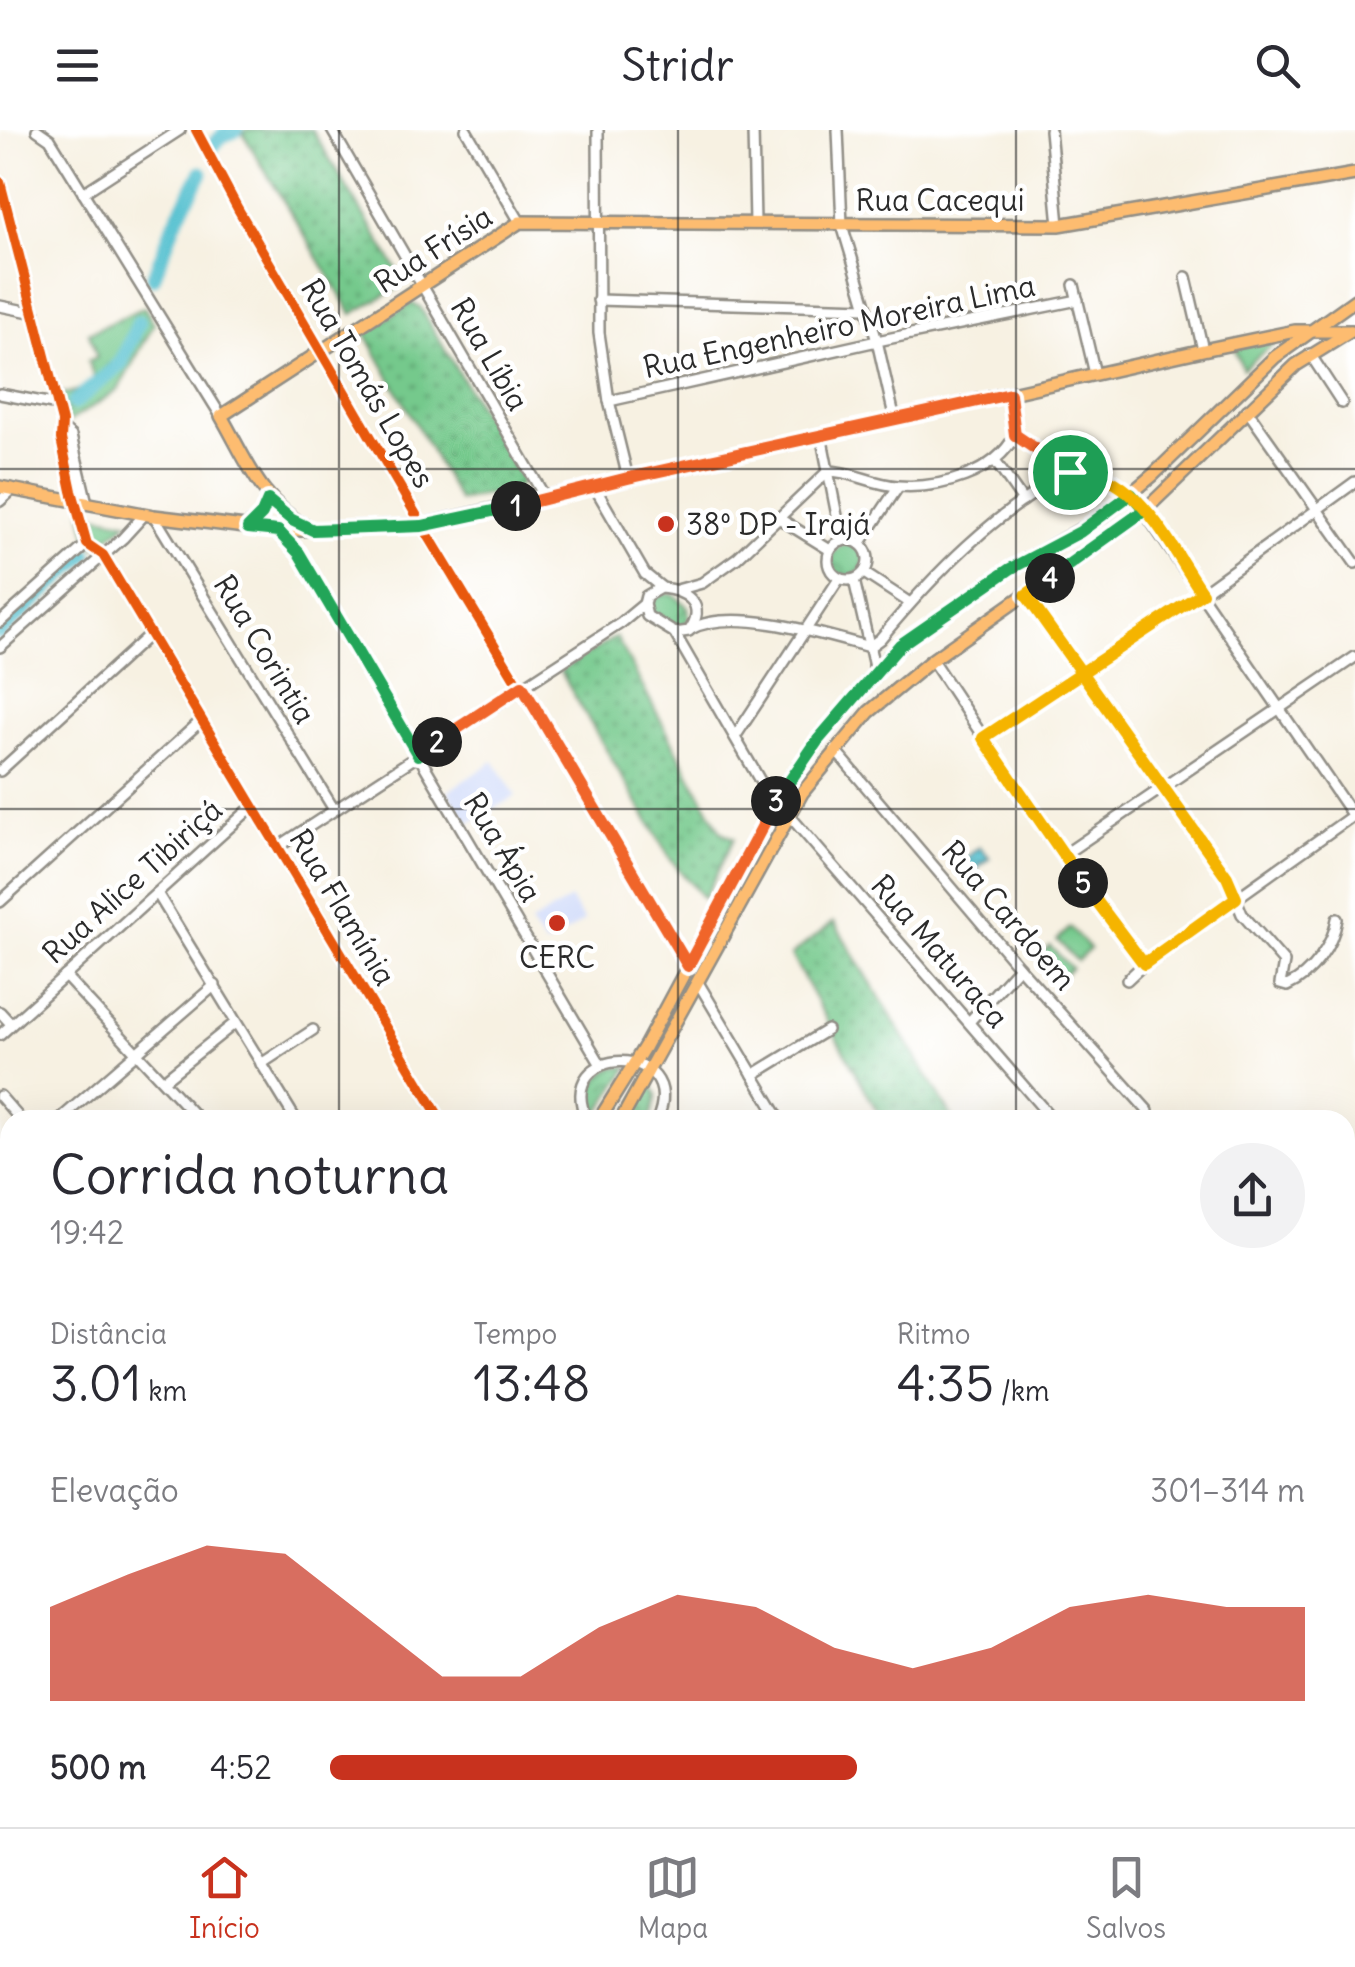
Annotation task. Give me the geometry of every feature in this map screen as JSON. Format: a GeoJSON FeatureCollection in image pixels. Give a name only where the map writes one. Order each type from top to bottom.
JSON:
{"type":"FeatureCollection","features":[{"type":"Feature","properties":{"kind":"main road","name":"Rua Cacequi"},"geometry":{"type":"LineString","coordinates":[[520,222],[1059,226],[1355,174]]}},
{"type":"Feature","properties":{"kind":"main road","name":"Rua Frísia"},"geometry":{"type":"LineString","coordinates":[[221,416],[520,222]]}},
{"type":"Feature","properties":{"kind":"main road"},"geometry":{"type":"LineString","coordinates":[[605,1110],[802,760],[875,671],[925,626],[1024,560],[1080,532],[1131,494],[1275,357],[1355,300]]}},
{"type":"Feature","properties":{"kind":"main road"},"geometry":{"type":"LineString","coordinates":[[6,488],[150,515],[278,531],[422,526],[1202,350],[1310,330],[1353,330]]}},
{"type":"Feature","properties":{"kind":"main road"},"geometry":{"type":"LineString","coordinates":[[627,1110],[790,814],[835,750],[881,699],[1145,510],[1310,354],[1353,330]]}},
{"type":"Feature","properties":{"kind":"main road"},"geometry":{"type":"LineString","coordinates":[[221,416],[268,500],[307,530]]}},
{"type":"Feature","properties":{"kind":"main road"},"geometry":{"type":"LineString","coordinates":[[248,528],[262,514],[268,500]]}},
{"type":"Feature","properties":{"kind":"street"},"geometry":{"type":"LineString","coordinates":[[37,130],[50,139],[221,416]]}},
{"type":"Feature","properties":{"kind":"street"},"geometry":{"type":"LineString","coordinates":[[83,193],[180,130]]}},
{"type":"Feature","properties":{"kind":"street"},"geometry":{"type":"LineString","coordinates":[[197,134],[212,130]]}},
{"type":"Feature","properties":{"kind":"street","name":"Rua Líbia"},"geometry":{"type":"LineString","coordinates":[[332,130],[546,499]]}},
{"type":"Feature","properties":{"kind":"street"},"geometry":{"type":"LineString","coordinates":[[466,130],[520,222]]}},
{"type":"Feature","properties":{"kind":"street"},"geometry":{"type":"LineString","coordinates":[[598,130],[599,333],[628,478]]}},
{"type":"Feature","properties":{"kind":"street"},"geometry":{"type":"LineString","coordinates":[[753,130],[756,224]]}},
{"type":"Feature","properties":{"kind":"street"},"geometry":{"type":"LineString","coordinates":[[838,130],[842,224],[877,341],[895,420]]}},
{"type":"Feature","properties":{"kind":"street"},"geometry":{"type":"LineString","coordinates":[[1050,130],[1059,226]]}},
{"type":"Feature","properties":{"kind":"street","name":"Rua Tomás Lopes"},"geometry":{"type":"LineString","coordinates":[[197,134],[422,526],[688,966]]}},
{"type":"Feature","properties":{"kind":"street"},"geometry":{"type":"LineString","coordinates":[[0,182],[5,214],[35,312],[64,430],[70,436],[87,544],[103,555]]}},
{"type":"Feature","properties":{"kind":"street"},"geometry":{"type":"LineString","coordinates":[[1186,277],[1202,350]]}},
{"type":"Feature","properties":{"kind":"street"},"geometry":{"type":"LineString","coordinates":[[1074,285],[1095,374]]}},
{"type":"Feature","properties":{"kind":"street"},"geometry":{"type":"LineString","coordinates":[[598,300],[866,308]]}},
{"type":"Feature","properties":{"kind":"street","name":"Rua Engenheiro Moreira Lima"},"geometry":{"type":"LineString","coordinates":[[610,401],[1078,300]]}},
{"type":"Feature","properties":{"kind":"street"},"geometry":{"type":"LineString","coordinates":[[0,306],[35,312]]}},
{"type":"Feature","properties":{"kind":"street"},"geometry":{"type":"LineString","coordinates":[[1310,354],[1342,403]]}},
{"type":"Feature","properties":{"kind":"street"},"geometry":{"type":"LineString","coordinates":[[0,394],[58,405]]}},
{"type":"Feature","properties":{"kind":"street"},"geometry":{"type":"LineString","coordinates":[[828,471],[898,486],[942,482],[995,462],[1015,435],[1010,394]]}},
{"type":"Feature","properties":{"kind":"street"},"geometry":{"type":"LineString","coordinates":[[1248,410],[1355,563]]}},
{"type":"Feature","properties":{"kind":"street"},"geometry":{"type":"LineString","coordinates":[[822,435],[842,541]]}},
{"type":"Feature","properties":{"kind":"street"},"geometry":{"type":"LineString","coordinates":[[1015,435],[1070,472],[1100,476],[1131,494],[1354,815],[1127,980]]}},
{"type":"Feature","properties":{"kind":"street"},"geometry":{"type":"LineString","coordinates":[[995,462],[1023,501]]}},
{"type":"Feature","properties":{"kind":"street"},"geometry":{"type":"LineString","coordinates":[[678,590],[702,583],[737,558],[828,471]]}},
{"type":"Feature","properties":{"kind":"street"},"geometry":{"type":"LineString","coordinates":[[868,648],[949,560],[1023,501],[1070,472]]}},
{"type":"Feature","properties":{"kind":"street"},"geometry":{"type":"LineString","coordinates":[[983,738],[1202,593],[1355,482]]}},
{"type":"Feature","properties":{"kind":"street"},"geometry":{"type":"LineString","coordinates":[[594,486],[644,574],[664,588]]}},
{"type":"Feature","properties":{"kind":"street"},"geometry":{"type":"LineString","coordinates":[[860,544],[898,486]]}},
{"type":"Feature","properties":{"kind":"street"},"geometry":{"type":"LineString","coordinates":[[0,501],[6,488]]}},
{"type":"Feature","properties":{"kind":"street"},"geometry":{"type":"LineString","coordinates":[[0,646],[150,515]]}},
{"type":"Feature","properties":{"kind":"street","name":"Rua Corintia"},"geometry":{"type":"LineString","coordinates":[[150,515],[333,808]]}},
{"type":"Feature","properties":{"kind":"street"},"geometry":{"type":"LineString","coordinates":[[780,519],[830,550]]}},
{"type":"Feature","properties":{"kind":"street"},"geometry":{"type":"LineString","coordinates":[[299,553],[297,546],[307,530]]}},
{"type":"Feature","properties":{"kind":"street","name":"Rua Ápia"},"geometry":{"type":"LineString","coordinates":[[278,531],[299,553],[602,1064]]}},
{"type":"Feature","properties":{"kind":"street"},"geometry":{"type":"LineString","coordinates":[[842,541],[860,544],[868,558],[864,573],[854,580],[839,578],[828,566],[830,550],[842,541]]}},
{"type":"Feature","properties":{"kind":"street"},"geometry":{"type":"LineString","coordinates":[[0,622],[87,544]]}},
{"type":"Feature","properties":{"kind":"street","name":"Rua Flamínia"},"geometry":{"type":"LineString","coordinates":[[103,555],[435,1110]]}},
{"type":"Feature","properties":{"kind":"street"},"geometry":{"type":"LineString","coordinates":[[864,573],[910,603]]}},
{"type":"Feature","properties":{"kind":"street"},"geometry":{"type":"LineString","coordinates":[[644,574],[646,616],[674,632],[774,806]]}},
{"type":"Feature","properties":{"kind":"street"},"geometry":{"type":"LineString","coordinates":[[735,736],[839,578]]}},
{"type":"Feature","properties":{"kind":"street"},"geometry":{"type":"LineString","coordinates":[[854,580],[875,671]]}},
{"type":"Feature","properties":{"kind":"street"},"geometry":{"type":"LineString","coordinates":[[685,649],[695,593],[702,583]]}},
{"type":"Feature","properties":{"kind":"street"},"geometry":{"type":"LineString","coordinates":[[278,846],[620,623],[655,589],[678,590],[689,596],[706,620],[806,630],[868,648]]}},
{"type":"Feature","properties":{"kind":"street"},"geometry":{"type":"LineString","coordinates":[[1026,595],[1227,877],[1242,914],[1284,962],[1286,968],[1279,979],[1283,986],[1295,982],[1322,955],[1337,919]]}},
{"type":"Feature","properties":{"kind":"street"},"geometry":{"type":"LineString","coordinates":[[620,623],[653,622]]}},
{"type":"Feature","properties":{"kind":"street"},"geometry":{"type":"LineString","coordinates":[[674,632],[718,623]]}},
{"type":"Feature","properties":{"kind":"street"},"geometry":{"type":"LineString","coordinates":[[0,771],[150,634]]}},
{"type":"Feature","properties":{"kind":"street"},"geometry":{"type":"LineString","coordinates":[[1062,856],[1355,657]]}},
{"type":"Feature","properties":{"kind":"street"},"geometry":{"type":"LineString","coordinates":[[932,660],[1062,856],[1144,964]]}},
{"type":"Feature","properties":{"kind":"street"},"geometry":{"type":"LineString","coordinates":[[0,902],[202,720]]}},
{"type":"Feature","properties":{"kind":"street","name":"Rua Cardoem"},"geometry":{"type":"LineString","coordinates":[[835,750],[1148,1110]]}},
{"type":"Feature","properties":{"kind":"street","name":"Rua Alice Tibiriçá"},"geometry":{"type":"LineString","coordinates":[[0,1035],[253,806]]}},
{"type":"Feature","properties":{"kind":"street","name":"Rua Maturaca"},"geometry":{"type":"LineString","coordinates":[[790,814],[1045,1110]]}},
{"type":"Feature","properties":{"kind":"street"},"geometry":{"type":"LineString","coordinates":[[157,892],[290,1110]]}},
{"type":"Feature","properties":{"kind":"street"},"geometry":{"type":"LineString","coordinates":[[970,1022],[1019,966]]}},
{"type":"Feature","properties":{"kind":"street"},"geometry":{"type":"LineString","coordinates":[[64,976],[190,1110]]}},
{"type":"Feature","properties":{"kind":"street"},"geometry":{"type":"LineString","coordinates":[[698,984],[774,1110]]}},
{"type":"Feature","properties":{"kind":"street"},"geometry":{"type":"LineString","coordinates":[[72,1110],[215,986]]}},
{"type":"Feature","properties":{"kind":"street"},"geometry":{"type":"LineString","coordinates":[[0,1012],[11,1024]]}},
{"type":"Feature","properties":{"kind":"street"},"geometry":{"type":"LineString","coordinates":[[164,1080],[235,1023]]}},
{"type":"Feature","properties":{"kind":"street"},"geometry":{"type":"LineString","coordinates":[[261,1064],[313,1030]]}},
{"type":"Feature","properties":{"kind":"street"},"geometry":{"type":"LineString","coordinates":[[753,1075],[827,1030]]}},
{"type":"Feature","properties":{"kind":"street"},"geometry":{"type":"LineString","coordinates":[[584,1110],[581,1100],[586,1079],[602,1064],[624,1060],[649,1071],[661,1088],[660,1110]]}},
{"type":"Feature","properties":{"kind":"shaded area"},"geometry":{"type":"Polygon","coordinates":[[[494,761],[516,796],[467,824],[448,791],[494,761]]]}},
{"type":"Feature","properties":{"kind":"shaded area","name":"CERC"},"geometry":{"type":"Polygon","coordinates":[[[570,899],[584,921],[545,946],[530,924],[570,899]]]}},
{"type":"Feature","properties":{"kind":"green space"},"geometry":{"type":"Polygon","coordinates":[[[312,130],[400,274],[398,288],[352,314],[242,132],[312,130]]]}},
{"type":"Feature","properties":{"kind":"green space"},"geometry":{"type":"Polygon","coordinates":[[[412,303],[420,307],[522,481],[517,488],[459,501],[365,333],[412,303]]]}},
{"type":"Feature","properties":{"kind":"green space"},"geometry":{"type":"Polygon","coordinates":[[[144,307],[154,324],[118,390],[67,423],[61,395],[96,383],[88,361],[97,357],[89,333],[144,307]]]}},
{"type":"Feature","properties":{"kind":"green space"},"geometry":{"type":"Polygon","coordinates":[[[1272,339],[1274,343],[1243,369],[1234,348],[1272,339]]]}},
{"type":"Feature","properties":{"kind":"green space"},"geometry":{"type":"Polygon","coordinates":[[[82,512],[128,522],[96,547],[88,537],[82,512]]]}},
{"type":"Feature","properties":{"kind":"green space"},"geometry":{"type":"Polygon","coordinates":[[[848,544],[859,549],[864,560],[859,571],[848,576],[837,571],[832,560],[837,549],[848,544]]]}},
{"type":"Feature","properties":{"kind":"green space"},"geometry":{"type":"Polygon","coordinates":[[[664,594],[674,595],[688,607],[685,626],[675,626],[650,611],[651,601],[664,594]]]}},
{"type":"Feature","properties":{"kind":"green space"},"geometry":{"type":"Polygon","coordinates":[[[616,637],[721,832],[734,838],[704,899],[671,860],[560,671],[616,637]]]}},
{"type":"Feature","properties":{"kind":"green space"},"geometry":{"type":"Polygon","coordinates":[[[834,922],[948,1110],[876,1110],[791,955],[834,922]]]}},
{"type":"Feature","properties":{"kind":"green space"},"geometry":{"type":"Polygon","coordinates":[[[1070,928],[1090,949],[1077,961],[1057,940],[1070,928]]]}},
{"type":"Feature","properties":{"kind":"green space"},"geometry":{"type":"Polygon","coordinates":[[[1050,946],[1071,968],[1059,980],[1037,959],[1050,946]]]}},
{"type":"Feature","properties":{"kind":"green space"},"geometry":{"type":"Polygon","coordinates":[[[629,1067],[601,1110],[592,1110],[593,1089],[607,1071],[629,1067]]]}},
{"type":"Feature","properties":{"kind":"green space"},"geometry":{"type":"Polygon","coordinates":[[[650,1080],[657,1095],[653,1110],[630,1110],[650,1080]]]}},
{"type":"Feature","properties":{"kind":"water"},"geometry":{"type":"Polygon","coordinates":[[[980,847],[990,858],[967,877],[957,866],[980,847]]]}},
{"type":"Feature","properties":{"kind":"waterway"},"geometry":{"type":"LineString","coordinates":[[213,146],[222,136],[236,130]]}},
{"type":"Feature","properties":{"kind":"waterway"},"geometry":{"type":"LineString","coordinates":[[153,278],[174,224],[201,173]]}},
{"type":"Feature","properties":{"kind":"waterway"},"geometry":{"type":"LineString","coordinates":[[74,403],[121,363],[139,322]]}},
{"type":"Feature","properties":{"kind":"waterway"},"geometry":{"type":"LineString","coordinates":[[66,436],[77,477]]}},
{"type":"Feature","properties":{"kind":"waterway"},"geometry":{"type":"LineString","coordinates":[[0,632],[86,554]]}},
{"type":"Feature","properties":{"kind":"cycle path"},"geometry":{"type":"LineString","coordinates":[[196,130],[422,525],[688,966]]}},
{"type":"Feature","properties":{"kind":"cycle path"},"geometry":{"type":"LineString","coordinates":[[0,182],[62,422],[61,439],[87,544],[103,555],[435,1110]]}},
{"type":"Feature","properties":{"kind":"place","name":"38º DP - Irajá"},"geometry":{"type":"Point","coordinates":[666,524]}},
{"type":"Feature","properties":{"kind":"place","name":"CERC"},"geometry":{"type":"Point","coordinates":[557,923]}},
{"type":"Feature","properties":{"kind":"route"},"geometry":{"type":"LineString","coordinates":[[1070,472],[1015,435],[1010,394],[442,522],[313,530],[292,520],[268,500],[262,514],[248,528],[278,531],[299,553],[418,755],[522,686],[688,966],[792,775],[889,656],[979,590],[1024,560],[1080,532],[1131,494],[1145,510],[1026,595],[1081,674],[1162,789],[1227,877],[1235,892],[1236,898],[1144,964],[1062,856],[983,738],[1081,674],[1202,593],[1145,510],[1137,501],[1131,494],[1100,476],[1070,472]]}}]}
